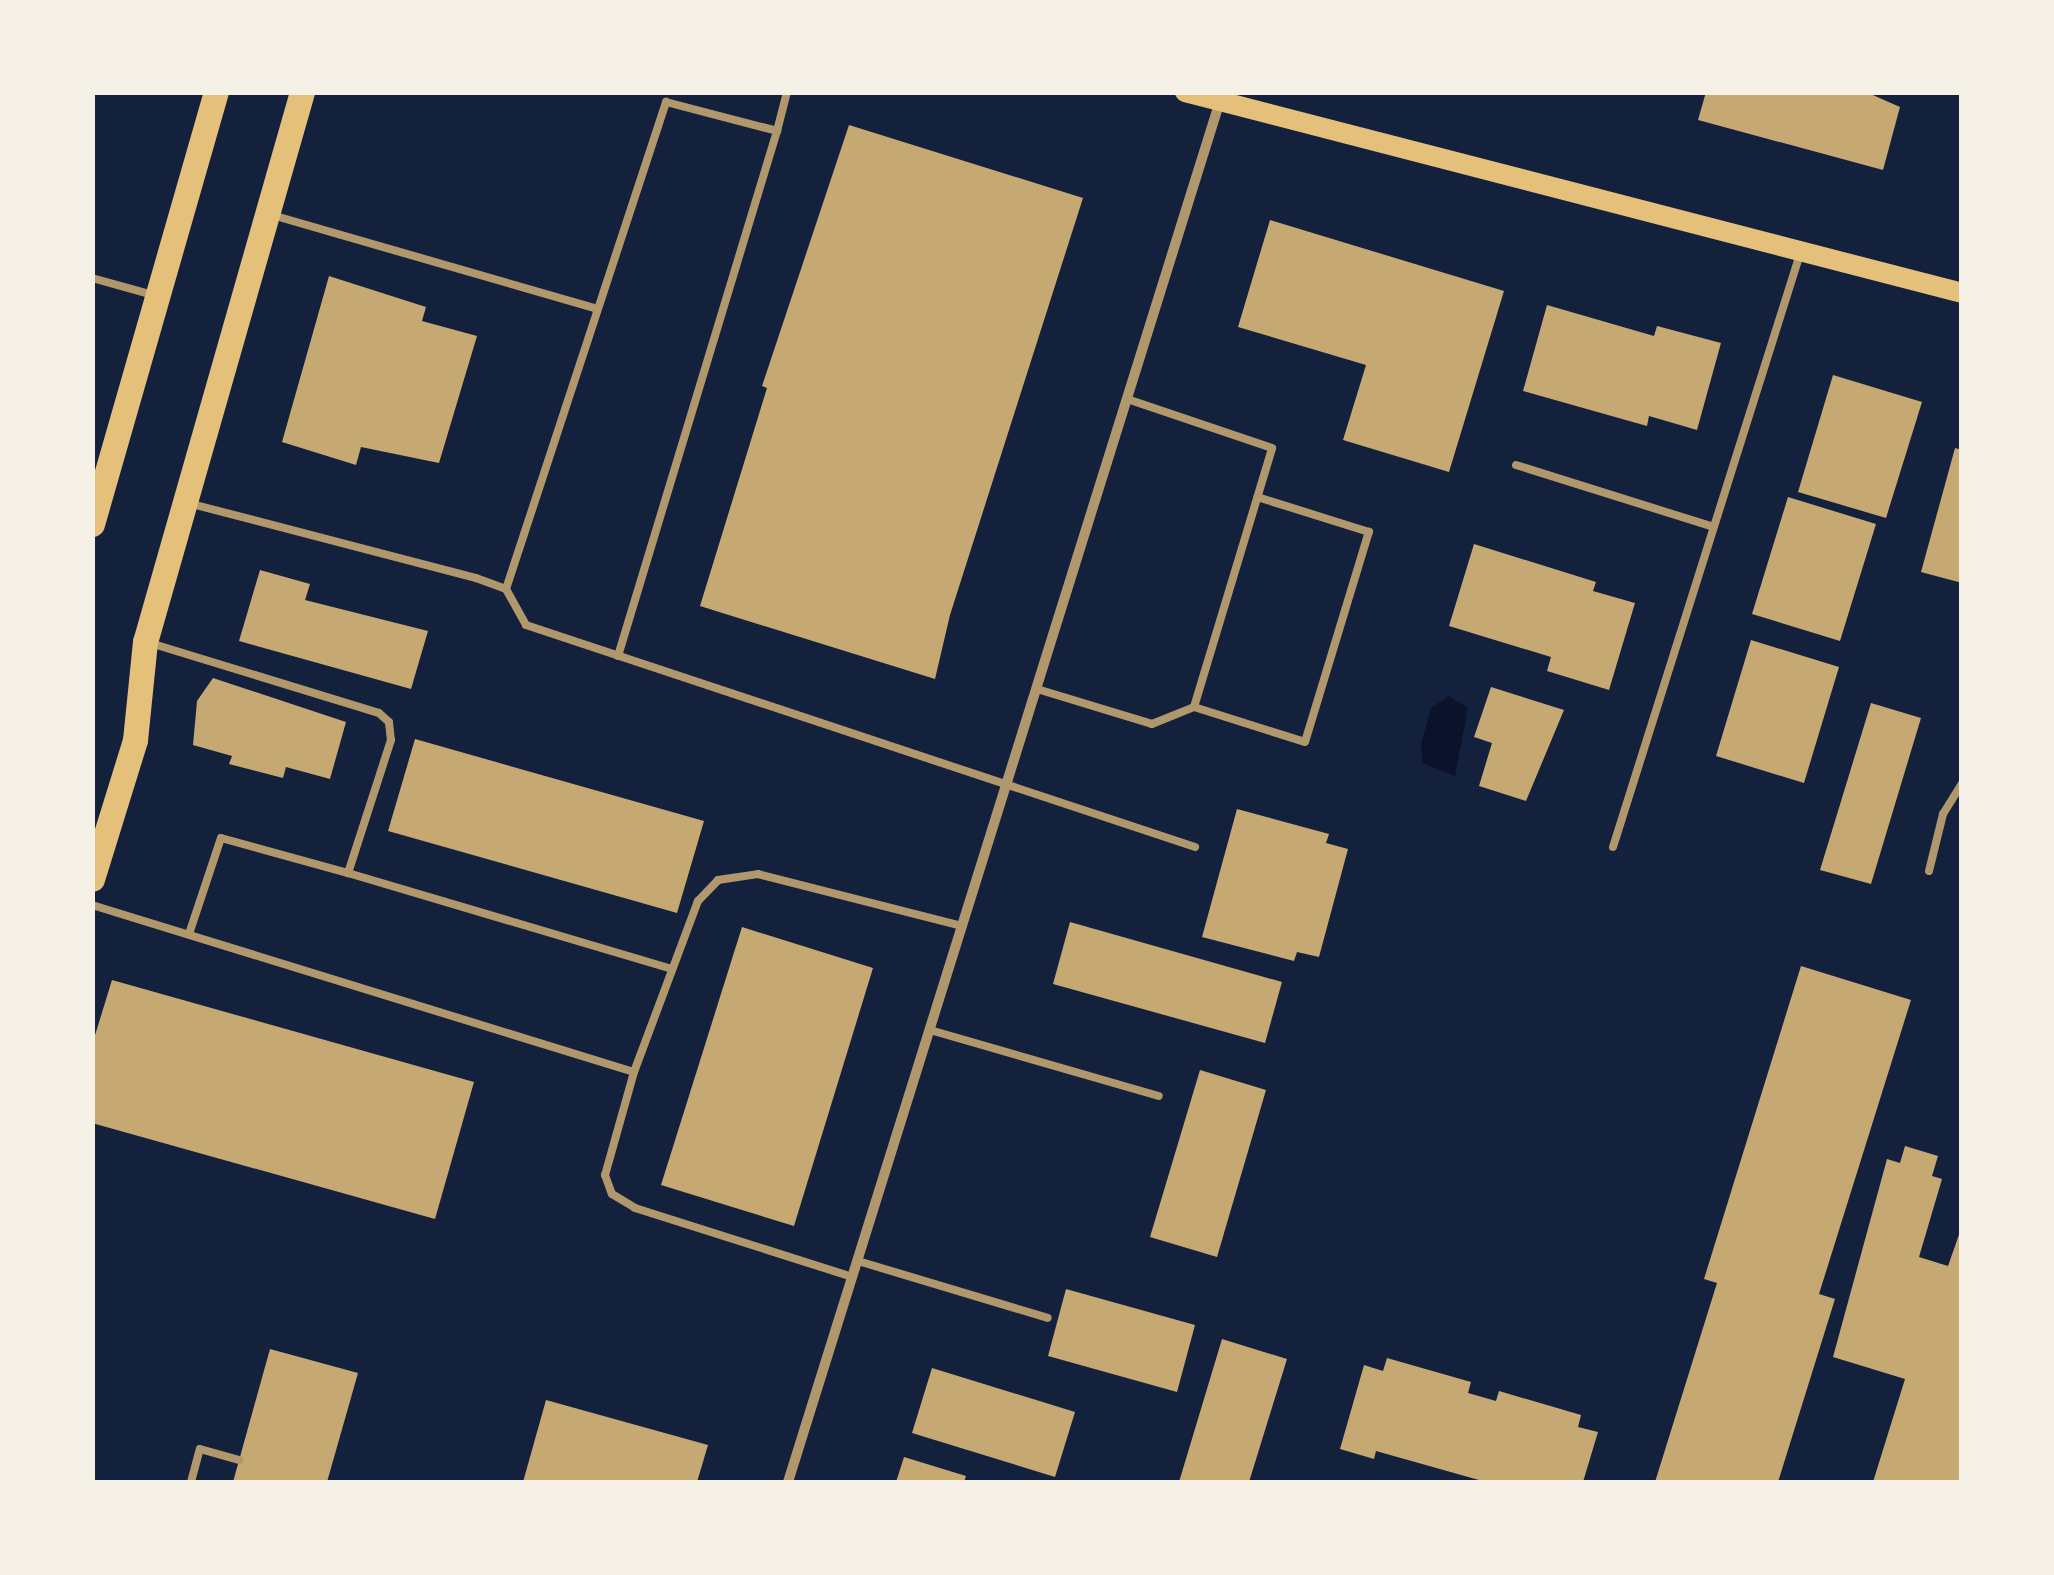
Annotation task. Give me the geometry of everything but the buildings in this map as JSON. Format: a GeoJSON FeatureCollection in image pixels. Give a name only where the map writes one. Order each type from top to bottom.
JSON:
{"type":"FeatureCollection","features":[{"type":"Feature","properties":{"kind":"main road"},"geometry":{"type":"LineString","coordinates":[[92,524],[216,92]]}},
{"type":"Feature","properties":{"kind":"main road"},"geometry":{"type":"LineString","coordinates":[[92,879],[135,740],[145,642],[302,92]]}},
{"type":"Feature","properties":{"kind":"main road"},"geometry":{"type":"LineString","coordinates":[[1185,92],[1224,97],[1800,254],[1962,294]]}},
{"type":"Feature","properties":{"kind":"street"},"geometry":{"type":"LineString","coordinates":[[788,1482],[1224,97]]}},
{"type":"Feature","properties":{"kind":"lane"},"geometry":{"type":"LineString","coordinates":[[618,656],[788,92]]}},
{"type":"Feature","properties":{"kind":"lane"},"geometry":{"type":"LineString","coordinates":[[777,131],[666,102],[618,261],[594,308],[506,589],[526,626],[1196,847]]}},
{"type":"Feature","properties":{"kind":"lane"},"geometry":{"type":"LineString","coordinates":[[267,214],[594,308]]}},
{"type":"Feature","properties":{"kind":"lane"},"geometry":{"type":"LineString","coordinates":[[1613,847],[1800,254]]}},
{"type":"Feature","properties":{"kind":"lane"},"geometry":{"type":"LineString","coordinates":[[92,278],[158,296]]}},
{"type":"Feature","properties":{"kind":"lane"},"geometry":{"type":"LineString","coordinates":[[1127,399],[1272,448],[1194,708]]}},
{"type":"Feature","properties":{"kind":"lane"},"geometry":{"type":"LineString","coordinates":[[1516,466],[1714,527]]}},
{"type":"Feature","properties":{"kind":"lane"},"geometry":{"type":"LineString","coordinates":[[1037,689],[1152,724],[1194,708],[1305,742],[1368,532],[1257,496]]}},
{"type":"Feature","properties":{"kind":"lane"},"geometry":{"type":"LineString","coordinates":[[184,502],[506,589]]}},
{"type":"Feature","properties":{"kind":"lane"},"geometry":{"type":"LineString","coordinates":[[145,642],[379,712],[391,740],[348,873]]}},
{"type":"Feature","properties":{"kind":"lane"},"geometry":{"type":"LineString","coordinates":[[1929,871],[1943,814],[1962,783]]}},
{"type":"Feature","properties":{"kind":"lane"},"geometry":{"type":"LineString","coordinates":[[189,934],[221,838],[672,970]]}},
{"type":"Feature","properties":{"kind":"lane"},"geometry":{"type":"LineString","coordinates":[[852,1277],[635,1208],[612,1194],[605,1175],[634,1072],[698,902],[718,880],[758,874],[962,926]]}},
{"type":"Feature","properties":{"kind":"lane"},"geometry":{"type":"LineString","coordinates":[[92,905],[634,1072]]}},
{"type":"Feature","properties":{"kind":"lane"},"geometry":{"type":"LineString","coordinates":[[930,1030],[1160,1096]]}},
{"type":"Feature","properties":{"kind":"lane"},"geometry":{"type":"LineString","coordinates":[[858,1261],[1048,1318]]}},
{"type":"Feature","properties":{"kind":"lane"},"geometry":{"type":"LineString","coordinates":[[191,1482],[200,1448],[239,1460]]}},
{"type":"Feature","properties":{"kind":"water"},"geometry":{"type":"Polygon","coordinates":[[[1449,696],[1468,708],[1455,776],[1423,763],[1421,745],[1431,708],[1449,696]]]}}]}
